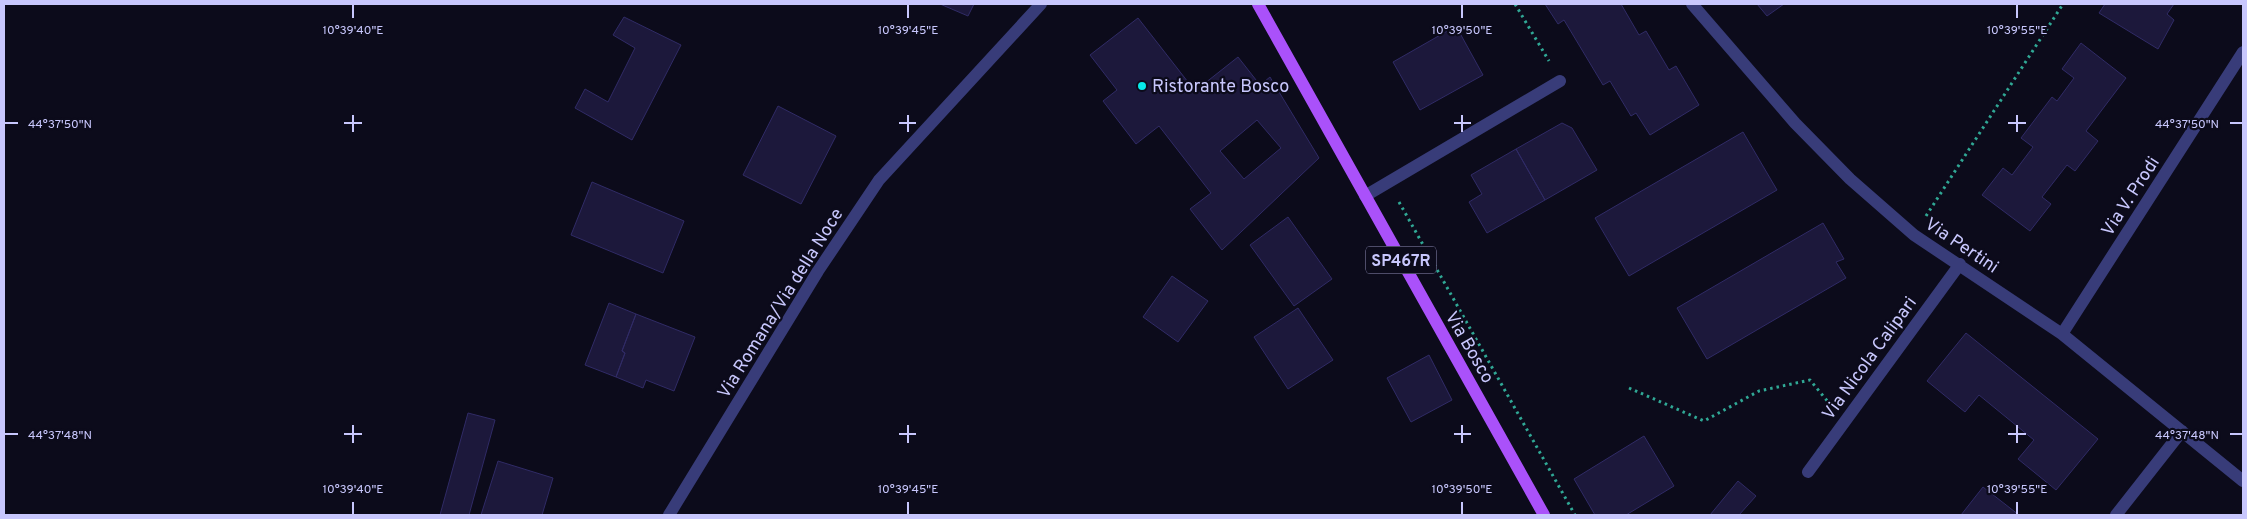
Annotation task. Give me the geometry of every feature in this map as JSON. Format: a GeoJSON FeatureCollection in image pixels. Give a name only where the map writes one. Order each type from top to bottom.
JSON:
{"type":"FeatureCollection","features":[{"type":"Feature","properties":{"kind":"main road","name":"Via Bosco"},"geometry":{"type":"LineString","coordinates":[[1258,4],[1544,515]]}},
{"type":"Feature","properties":{"kind":"street","name":"Via Romana/Via della Noce"},"geometry":{"type":"LineString","coordinates":[[669,515],[818,272],[879,180],[1041,4]]}},
{"type":"Feature","properties":{"kind":"street","name":"Via Pertini"},"geometry":{"type":"LineString","coordinates":[[1692,4],[1795,123],[1850,179],[1914,235],[2062,334],[2243,481]]}},
{"type":"Feature","properties":{"kind":"street","name":"Via V. Prodi"},"geometry":{"type":"LineString","coordinates":[[2062,334],[2243,52]]}},
{"type":"Feature","properties":{"kind":"street"},"geometry":{"type":"LineString","coordinates":[[1365,196],[1560,81]]}},
{"type":"Feature","properties":{"kind":"street","name":"Via Nicola Calipari"},"geometry":{"type":"LineString","coordinates":[[1808,472],[1960,264]]}},
{"type":"Feature","properties":{"kind":"street"},"geometry":{"type":"LineString","coordinates":[[2116,515],[2182,431]]}},
{"type":"Feature","properties":{"kind":"path"},"geometry":{"type":"LineString","coordinates":[[1515,4],[1560,81]]}},
{"type":"Feature","properties":{"kind":"path"},"geometry":{"type":"LineString","coordinates":[[1914,235],[2063,4]]}},
{"type":"Feature","properties":{"kind":"path"},"geometry":{"type":"LineString","coordinates":[[1388,182],[1575,515]]}},
{"type":"Feature","properties":{"kind":"path"},"geometry":{"type":"LineString","coordinates":[[1629,388],[1704,421],[1759,391],[1810,380],[1844,421]]}},
{"type":"Feature","properties":{"kind":"building"},"geometry":{"type":"Polygon","coordinates":[[[940,4],[974,4],[968,16],[940,4]]]}},
{"type":"Feature","properties":{"kind":"building"},"geometry":{"type":"Polygon","coordinates":[[[1545,4],[1621,4],[1639,35],[1646,31],[1669,70],[1676,66],[1699,105],[1650,135],[1636,113],[1631,116],[1610,81],[1603,85],[1564,20],[1558,24],[1545,4]]]}},
{"type":"Feature","properties":{"kind":"building"},"geometry":{"type":"Polygon","coordinates":[[[1757,4],[1784,4],[1767,16],[1757,4]]]}},
{"type":"Feature","properties":{"kind":"building"},"geometry":{"type":"Polygon","coordinates":[[[2105,4],[2174,4],[2167,14],[2174,20],[2158,49],[2099,13],[2105,4]]]}},
{"type":"Feature","properties":{"kind":"building"},"geometry":{"type":"Polygon","coordinates":[[[624,17],[681,45],[632,140],[575,108],[585,89],[608,102],[635,48],[613,35],[624,17]]]}},
{"type":"Feature","properties":{"kind":"building"},"geometry":{"type":"Polygon","coordinates":[[[1138,18],[1195,91],[1238,57],[1260,85],[1270,77],[1319,158],[1222,250],[1190,209],[1211,193],[1159,126],[1136,144],[1103,101],[1117,90],[1090,55],[1138,18]],[[1257,120],[1220,151],[1244,179],[1281,148],[1257,120]]]}},
{"type":"Feature","properties":{"kind":"building"},"geometry":{"type":"Polygon","coordinates":[[[1456,26],[1483,75],[1420,110],[1393,62],[1456,26]]]}},
{"type":"Feature","properties":{"kind":"building"},"geometry":{"type":"Polygon","coordinates":[[[2081,43],[2126,78],[2086,131],[2098,141],[2075,171],[2067,165],[2042,197],[2051,204],[2030,231],[1982,195],[2003,168],[2012,175],[2033,147],[2021,138],[2052,97],[2057,101],[2074,78],[2062,69],[2081,43]]]}},
{"type":"Feature","properties":{"kind":"building"},"geometry":{"type":"Polygon","coordinates":[[[778,106],[836,136],[801,204],[743,175],[778,106]]]}},
{"type":"Feature","properties":{"kind":"building"},"geometry":{"type":"Polygon","coordinates":[[[1562,123],[1572,128],[1597,170],[1545,200],[1516,149],[1562,123]]]}},
{"type":"Feature","properties":{"kind":"building"},"geometry":{"type":"Polygon","coordinates":[[[1743,132],[1777,190],[1629,276],[1595,218],[1743,132]]]}},
{"type":"Feature","properties":{"kind":"building"},"geometry":{"type":"Polygon","coordinates":[[[1516,149],[1545,200],[1487,233],[1469,202],[1482,194],[1471,175],[1516,149]]]}},
{"type":"Feature","properties":{"kind":"building"},"geometry":{"type":"Polygon","coordinates":[[[592,182],[684,221],[663,273],[571,235],[592,182]]]}},
{"type":"Feature","properties":{"kind":"building"},"geometry":{"type":"Polygon","coordinates":[[[1288,217],[1332,279],[1294,306],[1250,245],[1288,217]]]}},
{"type":"Feature","properties":{"kind":"building"},"geometry":{"type":"Polygon","coordinates":[[[1823,223],[1844,259],[1836,262],[1846,278],[1707,359],[1677,308],[1823,223]]]}},
{"type":"Feature","properties":{"kind":"building"},"geometry":{"type":"Polygon","coordinates":[[[1172,276],[1208,301],[1178,342],[1143,317],[1172,276]]]}},
{"type":"Feature","properties":{"kind":"building"},"geometry":{"type":"Polygon","coordinates":[[[609,303],[636,314],[622,351],[625,353],[616,377],[585,365],[609,303]]]}},
{"type":"Feature","properties":{"kind":"building"},"geometry":{"type":"Polygon","coordinates":[[[1298,308],[1333,360],[1288,389],[1254,337],[1298,308]]]}},
{"type":"Feature","properties":{"kind":"building"},"geometry":{"type":"Polygon","coordinates":[[[636,314],[695,337],[674,391],[646,380],[643,388],[616,377],[625,353],[622,351],[636,314]]]}},
{"type":"Feature","properties":{"kind":"building"},"geometry":{"type":"Polygon","coordinates":[[[1966,333],[2098,439],[2056,490],[2018,459],[2034,440],[1979,395],[1965,412],[1927,381],[1966,333]]]}},
{"type":"Feature","properties":{"kind":"building"},"geometry":{"type":"Polygon","coordinates":[[[1429,355],[1452,400],[1411,422],[1387,378],[1429,355]]]}},
{"type":"Feature","properties":{"kind":"building"},"geometry":{"type":"Polygon","coordinates":[[[468,413],[495,420],[469,515],[440,515],[468,413]]]}},
{"type":"Feature","properties":{"kind":"building"},"geometry":{"type":"Polygon","coordinates":[[[1644,436],[1674,486],[1626,515],[1595,515],[1574,479],[1644,436]]]}},
{"type":"Feature","properties":{"kind":"building"},"geometry":{"type":"Polygon","coordinates":[[[498,461],[553,478],[542,515],[481,515],[498,461]]]}},
{"type":"Feature","properties":{"kind":"building"},"geometry":{"type":"Polygon","coordinates":[[[1738,481],[1756,496],[1739,515],[1710,515],[1738,481]]]}},
{"type":"Feature","properties":{"kind":"building"},"geometry":{"type":"Polygon","coordinates":[[[1983,487],[2019,515],[1961,515],[1983,487]]]}},
{"type":"Feature","properties":{"kind":"place","name":"Ristorante Bosco"},"geometry":{"type":"Point","coordinates":[1142,86]}}]}
